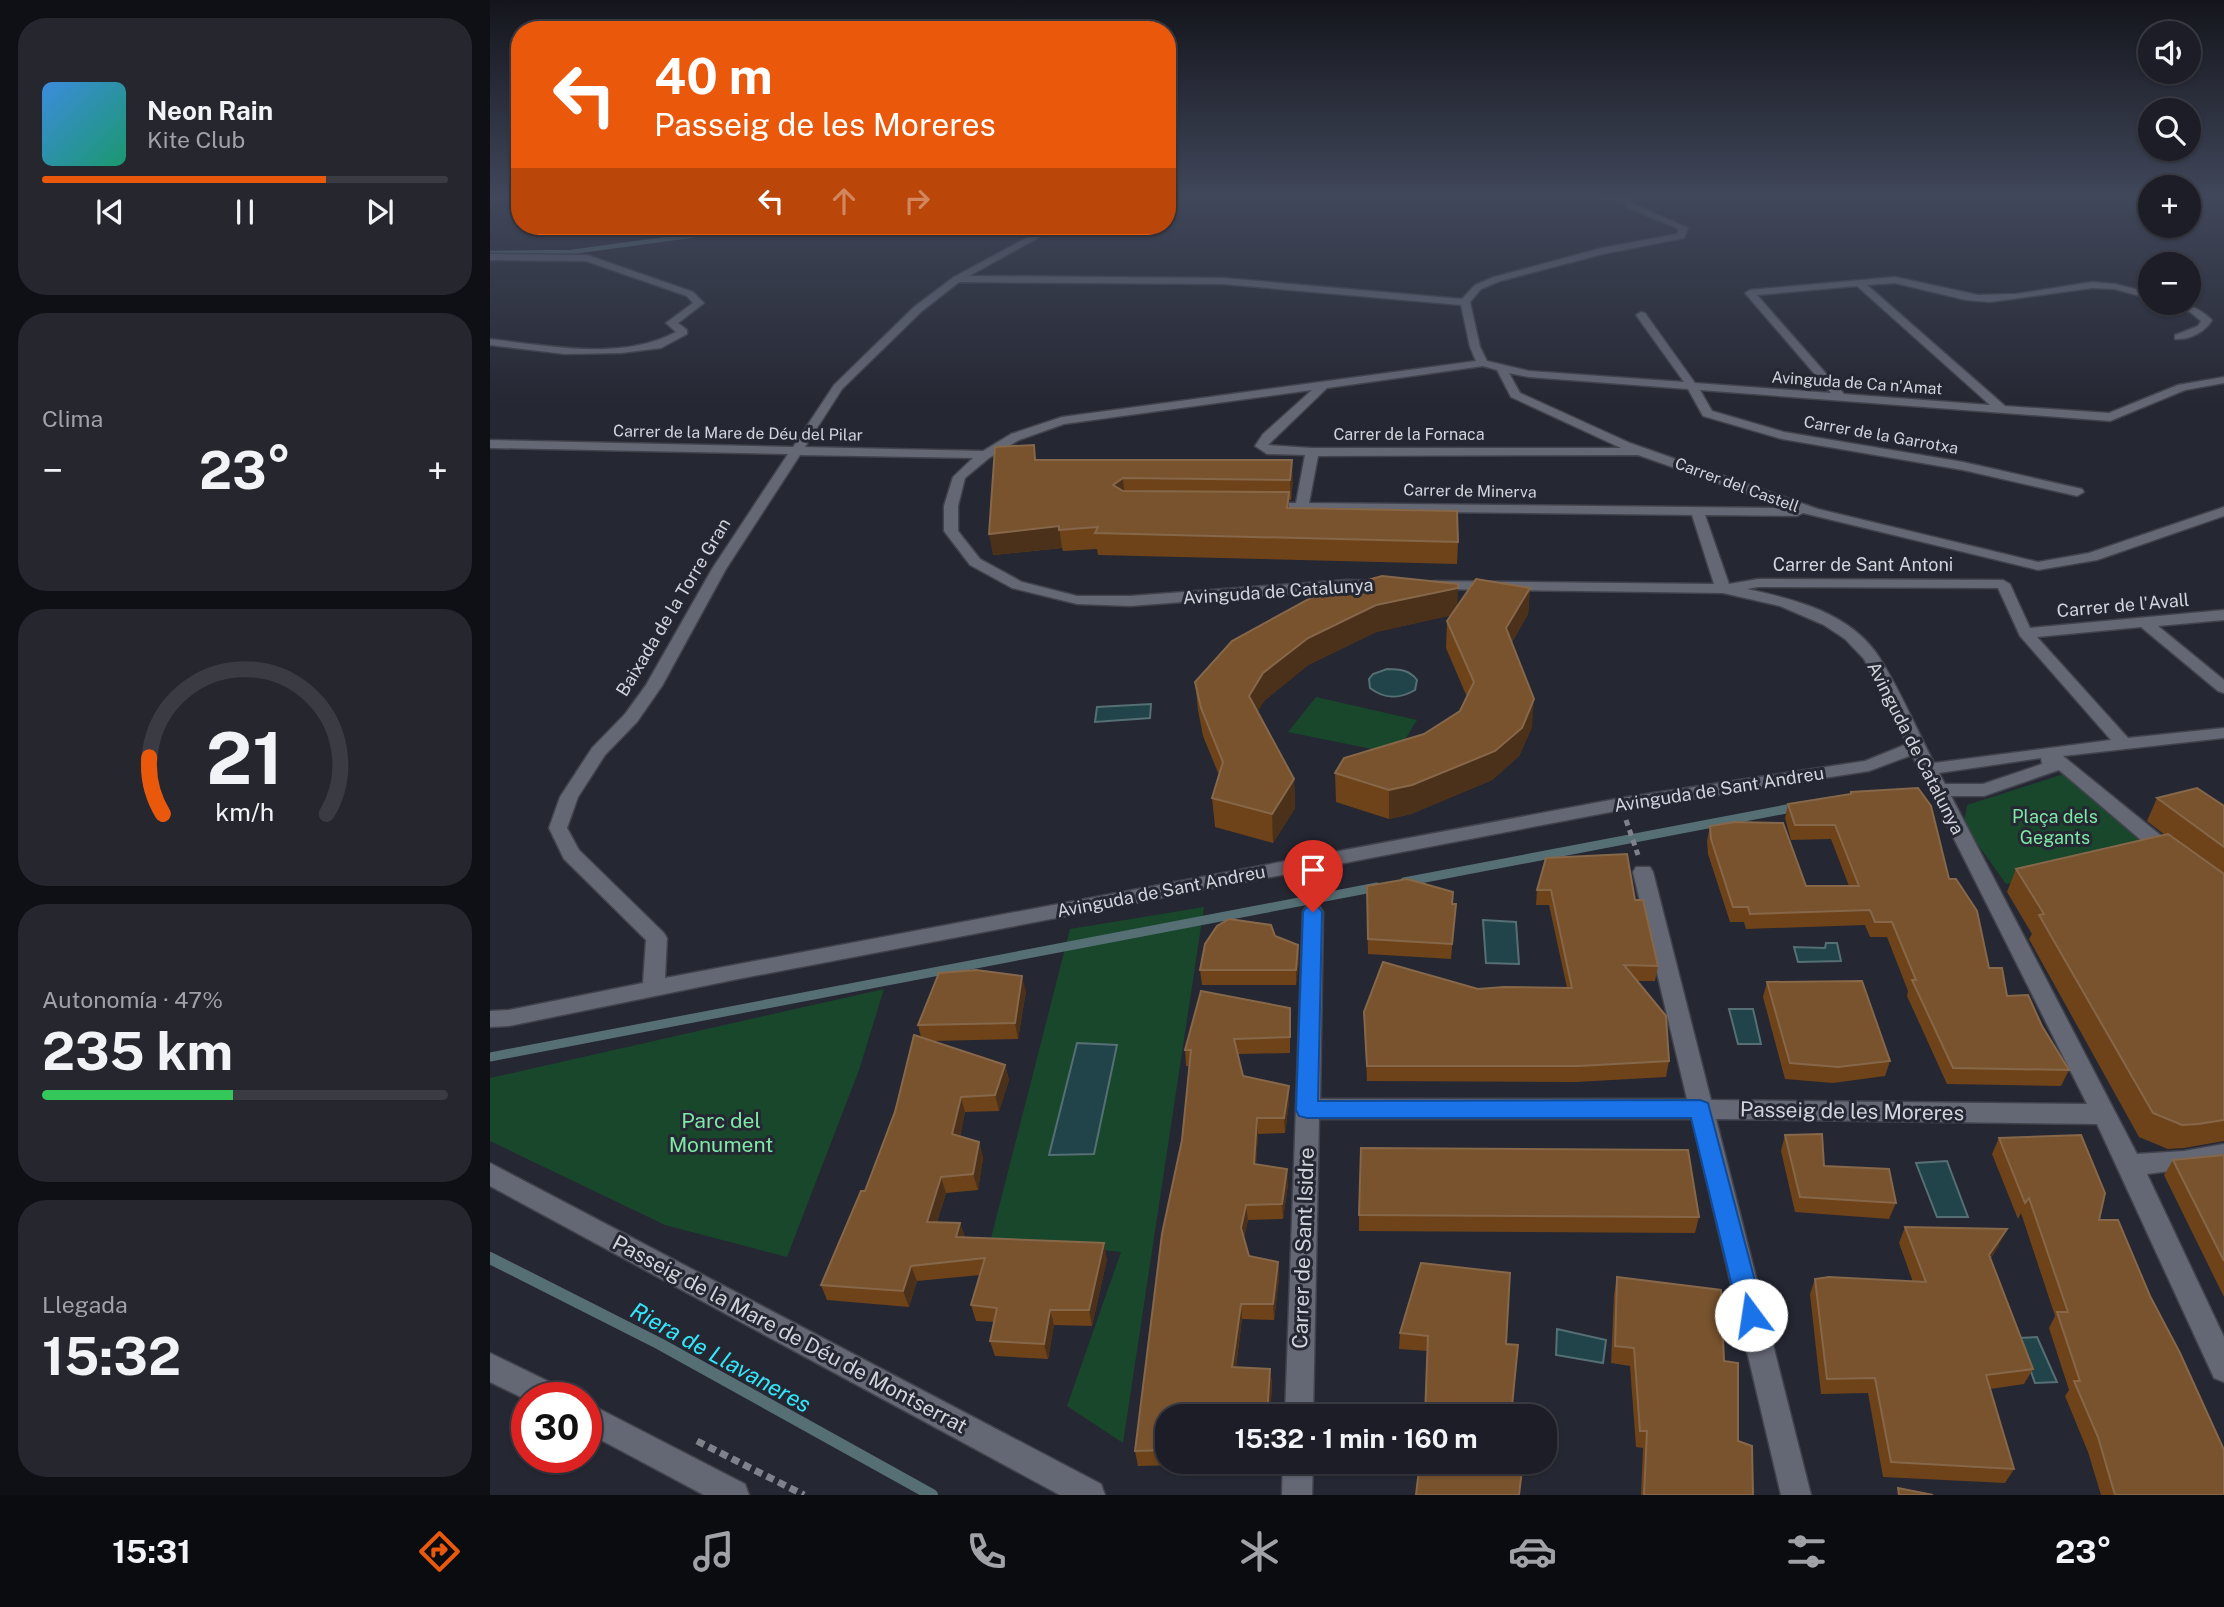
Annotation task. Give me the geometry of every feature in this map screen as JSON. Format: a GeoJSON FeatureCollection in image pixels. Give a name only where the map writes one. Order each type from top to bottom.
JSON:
{"type":"FeatureCollection","features":[{"type":"Feature","properties":{"kind":"street"},"geometry":{"type":"LineString","coordinates":[[490,342],[565,351],[621,350],[657,346],[682,332],[671,323],[699,303],[690,294],[612,267]]}},
{"type":"Feature","properties":{"kind":"street","name":"Baixada de la Torre Gran"},"geometry":{"type":"LineString","coordinates":[[653,988],[657,938],[571,853],[558,828],[569,797],[598,752],[631,718],[654,686],[719,569],[838,387],[918,309],[957,279],[980,267]]}},
{"type":"Feature","properties":{"kind":"street"},"geometry":{"type":"LineString","coordinates":[[1465,302],[1478,287],[1543,267]]}},
{"type":"Feature","properties":{"kind":"street"},"geometry":{"type":"LineString","coordinates":[[957,279],[1223,281],[1465,302]]}},
{"type":"Feature","properties":{"kind":"street"},"geometry":{"type":"LineString","coordinates":[[1841,397],[1750,293],[1895,280],[1915,283],[1941,292],[1989,299],[2014,298],[2091,285],[2109,285],[2138,293]]}},
{"type":"Feature","properties":{"kind":"street"},"geometry":{"type":"LineString","coordinates":[[1860,285],[2001,409]]}},
{"type":"Feature","properties":{"kind":"street"},"geometry":{"type":"LineString","coordinates":[[1465,302],[1475,347],[1483,363]]}},
{"type":"Feature","properties":{"kind":"street","name":"Carrer de la Garrotxa"},"geometry":{"type":"LineString","coordinates":[[1641,315],[1667,354],[1695,387],[1707,413],[1782,436],[1963,466],[2077,492]]}},
{"type":"Feature","properties":{"kind":"street"},"geometry":{"type":"LineString","coordinates":[[2179,337],[2202,328],[2207,320],[2200,315]]}},
{"type":"Feature","properties":{"kind":"street","name":"Avinguda de Ca n'Amat"},"geometry":{"type":"LineString","coordinates":[[1483,363],[1529,374],[2110,417],[2182,387],[2224,380]]}},
{"type":"Feature","properties":{"kind":"street","name":"Avinguda de Catalunya"},"geometry":{"type":"LineString","coordinates":[[1388,584],[1346,584],[1130,601],[1077,600],[1017,585],[975,562],[951,531],[951,506],[959,477],[985,455],[1015,437],[1062,421],[1483,363]]}},
{"type":"Feature","properties":{"kind":"street","name":"Carrer del Castell"},"geometry":{"type":"LineString","coordinates":[[1501,367],[1515,395],[1644,452],[1814,512],[2038,566],[2092,557],[2224,511]]}},
{"type":"Feature","properties":{"kind":"street","name":"Carrer de la Fornaca"},"geometry":{"type":"LineString","coordinates":[[1322,387],[1267,436],[1261,446],[1267,450],[1312,452],[1644,452]]}},
{"type":"Feature","properties":{"kind":"street","name":"Carrer de la Mare de Déu del Pilar"},"geometry":{"type":"LineString","coordinates":[[490,444],[985,455]]}},
{"type":"Feature","properties":{"kind":"street"},"geometry":{"type":"LineString","coordinates":[[1302,507],[1312,452]]}},
{"type":"Feature","properties":{"kind":"street","name":"Carrer de Minerva"},"geometry":{"type":"LineString","coordinates":[[1247,507],[1814,512]]}},
{"type":"Feature","properties":{"kind":"street"},"geometry":{"type":"LineString","coordinates":[[1697,511],[1723,589]]}},
{"type":"Feature","properties":{"kind":"street","name":"Carrer de Sant Antoni"},"geometry":{"type":"LineString","coordinates":[[1723,589],[1758,583],[2003,584],[2025,633]]}},
{"type":"Feature","properties":{"kind":"street","name":"Avinguda de Catalunya"},"geometry":{"type":"LineString","coordinates":[[1416,585],[1723,589],[1768,597],[1810,612],[1843,630],[1871,657],[1914,747],[2130,1165],[2224,1368]]}},
{"type":"Feature","properties":{"kind":"street","name":"Carrer de l'Avall"},"geometry":{"type":"LineString","coordinates":[[2025,633],[2224,615]]}},
{"type":"Feature","properties":{"kind":"street"},"geometry":{"type":"LineString","coordinates":[[2144,622],[2224,688]]}},
{"type":"Feature","properties":{"kind":"street"},"geometry":{"type":"LineString","coordinates":[[2025,633],[2123,743]]}},
{"type":"Feature","properties":{"kind":"street"},"geometry":{"type":"LineString","coordinates":[[1933,780],[2048,752],[2224,733]]}},
{"type":"Feature","properties":{"kind":"street","name":"Avinguda de Sant Andreu"},"geometry":{"type":"LineString","coordinates":[[490,1019],[509,1018],[653,988],[1621,804],[1869,766],[1914,747]]}},
{"type":"Feature","properties":{"kind":"street"},"geometry":{"type":"LineString","coordinates":[[1933,780],[1984,790],[2052,768],[2048,752]]}},
{"type":"Feature","properties":{"kind":"street"},"geometry":{"type":"LineString","coordinates":[[2048,752],[2186,865]]}},
{"type":"Feature","properties":{"kind":"street"},"geometry":{"type":"LineString","coordinates":[[1643,872],[1796,1495]]}},
{"type":"Feature","properties":{"kind":"street","name":"Carrer de Sant Isidre"},"geometry":{"type":"LineString","coordinates":[[1299,1404],[1313,912]]}},
{"type":"Feature","properties":{"kind":"street","name":"Passeig de les Moreres"},"geometry":{"type":"LineString","coordinates":[[1307,1110],[1700,1109],[2104,1114]]}},
{"type":"Feature","properties":{"kind":"street"},"geometry":{"type":"LineString","coordinates":[[2130,1165],[2184,1161],[2224,1154]]}},
{"type":"Feature","properties":{"kind":"street","name":"Passeig de la Mare de Déu de Montserrat"},"geometry":{"type":"LineString","coordinates":[[490,1174],[1090,1495]]}},
{"type":"Feature","properties":{"kind":"street"},"geometry":{"type":"LineString","coordinates":[[490,1367],[520,1382]]}},
{"type":"Feature","properties":{"kind":"street"},"geometry":{"type":"LineString","coordinates":[[602,1425],[734,1495]]}},
{"type":"Feature","properties":{"kind":"street"},"geometry":{"type":"LineString","coordinates":[[1297,1495],[1298,1474]]}},
{"type":"Feature","properties":{"kind":"path"},"geometry":{"type":"LineString","coordinates":[[1621,804],[1643,872]]}},
{"type":"Feature","properties":{"kind":"green space"},"geometry":{"type":"Polygon","coordinates":[[[1316,697],[1417,720],[1396,754],[1288,732],[1316,697]]]}},
{"type":"Feature","properties":{"kind":"green space","name":"Plaça dels Gegants"},"geometry":{"type":"Polygon","coordinates":[[[2067,773],[2167,851],[2006,884],[1964,825],[1967,805],[2067,773]]]}},
{"type":"Feature","properties":{"kind":"green space"},"geometry":{"type":"Polygon","coordinates":[[[1204,907],[1123,1443],[1067,1406],[1121,1252],[991,1238],[1070,929],[1204,907]]]}},
{"type":"Feature","properties":{"kind":"green space","name":"Parc del Monument"},"geometry":{"type":"Polygon","coordinates":[[[884,989],[859,1070],[787,1257],[665,1225],[490,1141],[490,1078],[884,989]]]}},
{"type":"Feature","properties":{"kind":"shaded area"},"geometry":{"type":"Polygon","coordinates":[[[1387,669],[1411,674],[1417,680],[1415,690],[1392,696],[1370,688],[1369,679],[1373,674],[1387,669]]]}},
{"type":"Feature","properties":{"kind":"shaded area"},"geometry":{"type":"Polygon","coordinates":[[[1151,704],[1150,718],[1095,722],[1097,707],[1151,704]]]}},
{"type":"Feature","properties":{"kind":"shaded area"},"geometry":{"type":"Polygon","coordinates":[[[1483,920],[1516,922],[1519,964],[1486,963],[1483,920]]]}},
{"type":"Feature","properties":{"kind":"shaded area"},"geometry":{"type":"Polygon","coordinates":[[[1826,943],[1837,943],[1841,961],[1798,962],[1794,947],[1825,948],[1826,943]]]}},
{"type":"Feature","properties":{"kind":"shaded area"},"geometry":{"type":"Polygon","coordinates":[[[1729,1009],[1753,1009],[1761,1044],[1738,1044],[1729,1009]]]}},
{"type":"Feature","properties":{"kind":"shaded area"},"geometry":{"type":"Polygon","coordinates":[[[1077,1043],[1117,1045],[1094,1154],[1049,1155],[1077,1043]]]}},
{"type":"Feature","properties":{"kind":"shaded area"},"geometry":{"type":"Polygon","coordinates":[[[1947,1161],[1968,1217],[1937,1217],[1916,1163],[1947,1161]]]}},
{"type":"Feature","properties":{"kind":"shaded area"},"geometry":{"type":"Polygon","coordinates":[[[1557,1329],[1606,1340],[1603,1363],[1556,1355],[1557,1329]]]}},
{"type":"Feature","properties":{"kind":"shaded area"},"geometry":{"type":"Polygon","coordinates":[[[2037,1337],[2057,1382],[2035,1383],[2019,1338],[2037,1337]]]}},
{"type":"Feature","properties":{"kind":"building"},"geometry":{"type":"Polygon","coordinates":[[[1034,445],[1035,460],[1292,460],[1290,480],[1123,478],[1113,485],[1123,491],[1289,492],[1287,508],[1457,511],[1458,542],[1095,533],[1098,527],[1059,530],[1059,526],[989,534],[995,447],[1034,445]]]}},
{"type":"Feature","properties":{"kind":"building"},"geometry":{"type":"Polygon","coordinates":[[[1382,576],[1458,584],[1458,588],[1376,605],[1308,638],[1263,673],[1249,696],[1294,779],[1272,814],[1212,798],[1223,762],[1201,708],[1195,682],[1232,641],[1318,594],[1382,576]]]}},
{"type":"Feature","properties":{"kind":"building"},"geometry":{"type":"Polygon","coordinates":[[[1476,579],[1530,588],[1506,628],[1534,699],[1522,728],[1495,751],[1412,785],[1389,790],[1335,773],[1344,758],[1424,734],[1460,711],[1474,682],[1447,621],[1476,579]]]}},
{"type":"Feature","properties":{"kind":"building"},"geometry":{"type":"Polygon","coordinates":[[[1918,788],[1931,806],[1949,879],[1956,879],[1977,911],[1989,968],[2002,968],[2007,996],[2028,995],[2042,1026],[2069,1070],[1953,1068],[1912,980],[1916,980],[1892,922],[1875,922],[1870,910],[1750,914],[1748,907],[1733,907],[1711,839],[1710,826],[1735,822],[1783,823],[1806,886],[1859,886],[1835,825],[1795,825],[1788,804],[1851,792],[1918,788]]]}},
{"type":"Feature","properties":{"kind":"building"},"geometry":{"type":"Polygon","coordinates":[[[2197,788],[2224,806],[2224,847],[2157,798],[2197,788]]]}},
{"type":"Feature","properties":{"kind":"building"},"geometry":{"type":"Polygon","coordinates":[[[2168,834],[2224,874],[2224,1120],[2198,1124],[2182,1125],[2153,1113],[2039,915],[2044,914],[2016,869],[2168,834]]]}},
{"type":"Feature","properties":{"kind":"building"},"geometry":{"type":"Polygon","coordinates":[[[1627,854],[1635,900],[1643,900],[1658,966],[1624,965],[1666,1016],[1669,1061],[1579,1066],[1367,1066],[1364,1012],[1383,962],[1478,989],[1572,988],[1551,890],[1537,890],[1546,858],[1627,854]]]}},
{"type":"Feature","properties":{"kind":"building"},"geometry":{"type":"Polygon","coordinates":[[[1407,879],[1453,892],[1452,904],[1456,904],[1452,944],[1368,939],[1367,886],[1407,879]]]}},
{"type":"Feature","properties":{"kind":"building"},"geometry":{"type":"Polygon","coordinates":[[[1229,919],[1271,925],[1275,936],[1298,945],[1296,970],[1200,970],[1205,944],[1217,926],[1229,919]]]}},
{"type":"Feature","properties":{"kind":"building"},"geometry":{"type":"Polygon","coordinates":[[[976,970],[1022,976],[1015,1023],[918,1025],[939,973],[976,970]]]}},
{"type":"Feature","properties":{"kind":"building"},"geometry":{"type":"Polygon","coordinates":[[[1862,981],[1890,1061],[1838,1067],[1790,1063],[1767,982],[1862,981]]]}},
{"type":"Feature","properties":{"kind":"building"},"geometry":{"type":"Polygon","coordinates":[[[1201,991],[1290,1008],[1290,1037],[1234,1039],[1243,1076],[1289,1086],[1284,1118],[1257,1118],[1254,1164],[1287,1169],[1282,1204],[1246,1205],[1241,1228],[1249,1256],[1278,1262],[1273,1304],[1241,1304],[1232,1367],[1270,1369],[1268,1404],[1155,1404],[1155,1450],[1135,1451],[1162,1234],[1182,1140],[1191,1050],[1185,1050],[1201,991]]]}},
{"type":"Feature","properties":{"kind":"building"},"geometry":{"type":"Polygon","coordinates":[[[914,1035],[1005,1065],[995,1095],[961,1097],[952,1134],[979,1142],[973,1174],[941,1177],[927,1222],[960,1223],[956,1237],[1104,1243],[1089,1310],[1050,1310],[1044,1344],[990,1341],[997,1308],[971,1305],[985,1258],[911,1266],[903,1291],[821,1285],[861,1191],[865,1191],[895,1112],[914,1035]]]}},
{"type":"Feature","properties":{"kind":"building"},"geometry":{"type":"Polygon","coordinates":[[[1822,1134],[1824,1166],[1889,1169],[1896,1203],[1800,1197],[1785,1135],[1822,1134]]]}},
{"type":"Feature","properties":{"kind":"building"},"geometry":{"type":"Polygon","coordinates":[[[2081,1135],[2105,1193],[2099,1220],[2118,1220],[2150,1296],[2180,1353],[2224,1450],[2224,1495],[2115,1495],[2098,1437],[2074,1381],[2080,1381],[2057,1312],[2068,1312],[2029,1198],[2025,1203],[1999,1138],[2081,1135]]]}},
{"type":"Feature","properties":{"kind":"building"},"geometry":{"type":"Polygon","coordinates":[[[1361,1148],[1688,1150],[1699,1217],[1359,1215],[1361,1148]]]}},
{"type":"Feature","properties":{"kind":"building"},"geometry":{"type":"Polygon","coordinates":[[[2224,1155],[2224,1261],[2173,1160],[2224,1155]]]}},
{"type":"Feature","properties":{"kind":"building"},"geometry":{"type":"Polygon","coordinates":[[[1905,1227],[2007,1229],[1989,1255],[2033,1369],[1986,1375],[2014,1469],[1891,1462],[1875,1378],[1827,1379],[1815,1279],[1829,1277],[1926,1282],[1905,1227]]]}},
{"type":"Feature","properties":{"kind":"building"},"geometry":{"type":"Polygon","coordinates":[[[1421,1263],[1510,1273],[1506,1344],[1518,1345],[1512,1404],[1425,1404],[1428,1336],[1400,1333],[1421,1263]]]}},
{"type":"Feature","properties":{"kind":"building"},"geometry":{"type":"Polygon","coordinates":[[[1617,1277],[1721,1290],[1724,1361],[1738,1363],[1738,1441],[1752,1446],[1753,1495],[1644,1495],[1647,1431],[1640,1431],[1634,1348],[1615,1346],[1617,1277]]]}},
{"type":"Feature","properties":{"kind":"building"},"geometry":{"type":"Polygon","coordinates":[[[1418,1474],[1521,1474],[1519,1495],[1416,1495],[1418,1474]]]}},
{"type":"Feature","properties":{"kind":"building"},"geometry":{"type":"Polygon","coordinates":[[[1898,1488],[1933,1495],[1899,1495],[1898,1488]]]}},
{"type":"Feature","properties":{"kind":"waterway"},"geometry":{"type":"LineString","coordinates":[[1404,882],[1797,807]]}},
{"type":"Feature","properties":{"kind":"waterway"},"geometry":{"type":"LineString","coordinates":[[490,1057],[1377,887]]}},
{"type":"Feature","properties":{"kind":"waterway","name":"Riera de Llavaneres"},"geometry":{"type":"LineString","coordinates":[[490,1258],[660,1344],[932,1495]]}},
{"type":"Feature","properties":{"kind":"route"},"geometry":{"type":"LineString","coordinates":[[1313,912],[1307,1110],[1700,1109],[1751,1315]]}}]}
